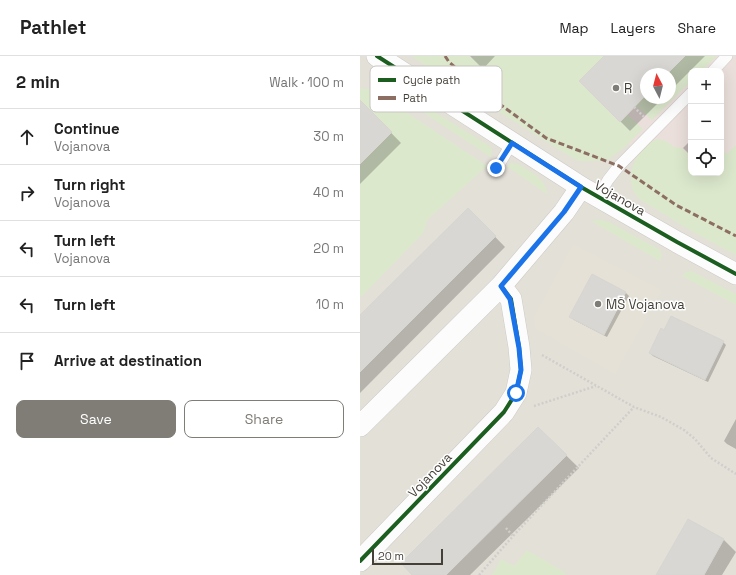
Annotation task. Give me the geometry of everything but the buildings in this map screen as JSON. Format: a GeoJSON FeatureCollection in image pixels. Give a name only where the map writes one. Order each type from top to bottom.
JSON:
{"type":"FeatureCollection","features":[{"type":"Feature","properties":{"kind":"street","name":"Vojanova"},"geometry":{"type":"LineString","coordinates":[[377,56],[393,66]]}},
{"type":"Feature","properties":{"kind":"street","name":"Vojanova"},"geometry":{"type":"LineString","coordinates":[[464,112],[589,192],[736,274]]}},
{"type":"Feature","properties":{"kind":"street","name":"Vojanova"},"geometry":{"type":"LineString","coordinates":[[360,426],[501,286],[564,212],[589,192]]}},
{"type":"Feature","properties":{"kind":"street","name":"Vojanova"},"geometry":{"type":"LineString","coordinates":[[360,562],[504,412],[516,393],[521,370],[519,348],[510,299],[501,286]]}},
{"type":"Feature","properties":{"kind":"lane"},"geometry":{"type":"LineString","coordinates":[[715,68],[727,56]]}},
{"type":"Feature","properties":{"kind":"lane"},"geometry":{"type":"LineString","coordinates":[[589,192],[608,180],[619,166],[688,96]]}},
{"type":"Feature","properties":{"kind":"lane"},"geometry":{"type":"LineString","coordinates":[[496,168],[512,143]]}},
{"type":"Feature","properties":{"kind":"path"},"geometry":{"type":"LineString","coordinates":[[536,352],[634,407],[661,417],[684,430],[695,439],[711,458],[736,474]]}},
{"type":"Feature","properties":{"kind":"path"},"geometry":{"type":"LineString","coordinates":[[534,406],[597,386]]}},
{"type":"Feature","properties":{"kind":"path"},"geometry":{"type":"LineString","coordinates":[[479,575],[513,536],[634,407]]}},
{"type":"Feature","properties":{"kind":"path"},"geometry":{"type":"LineString","coordinates":[[506,528],[513,536]]}},
{"type":"Feature","properties":{"kind":"shaded area"},"geometry":{"type":"Polygon","coordinates":[[[360,56],[736,56],[736,575],[360,575],[360,56]]]}},
{"type":"Feature","properties":{"kind":"shaded area"},"geometry":{"type":"Polygon","coordinates":[[[554,56],[736,56],[736,211],[636,149],[525,85],[554,56]]]}},
{"type":"Feature","properties":{"kind":"shaded area","name":"MŠ Vojanova"},"geometry":{"type":"Polygon","coordinates":[[[573,244],[662,290],[615,374],[536,329],[534,317],[573,244]]]}},
{"type":"Feature","properties":{"kind":"green space"},"geometry":{"type":"Polygon","coordinates":[[[411,56],[469,56],[472,59],[475,56],[604,56],[579,81],[619,122],[627,114],[643,129],[626,146],[609,159],[600,161],[580,161],[556,148],[499,112],[502,112],[502,66],[427,66],[411,56]]]}},
{"type":"Feature","properties":{"kind":"green space"},"geometry":{"type":"Polygon","coordinates":[[[685,56],[717,56],[704,68],[688,68],[688,84],[676,96],[676,68],[673,68],[685,56]]]}},
{"type":"Feature","properties":{"kind":"green space"},"geometry":{"type":"Polygon","coordinates":[[[360,88],[370,90],[370,110],[364,104],[360,107],[360,88]]]}},
{"type":"Feature","properties":{"kind":"green space"},"geometry":{"type":"Polygon","coordinates":[[[640,102],[640,104],[668,104],[652,120],[636,106],[640,102]]]}},
{"type":"Feature","properties":{"kind":"green space"},"geometry":{"type":"Polygon","coordinates":[[[372,112],[406,112],[487,166],[427,220],[424,232],[360,298],[360,164],[392,132],[372,112]]]}},
{"type":"Feature","properties":{"kind":"green space"},"geometry":{"type":"Polygon","coordinates":[[[423,112],[435,112],[491,147],[491,157],[423,112]]]}},
{"type":"Feature","properties":{"kind":"green space"},"geometry":{"type":"Polygon","coordinates":[[[657,139],[666,141],[674,147],[682,148],[688,154],[688,176],[724,176],[724,152],[727,154],[736,145],[736,255],[642,201],[636,195],[632,188],[631,179],[634,163],[643,149],[657,139]]]}},
{"type":"Feature","properties":{"kind":"green space"},"geometry":{"type":"Polygon","coordinates":[[[510,163],[518,164],[537,176],[544,184],[548,195],[507,166],[510,163]]]}},
{"type":"Feature","properties":{"kind":"green space"},"geometry":{"type":"Polygon","coordinates":[[[600,220],[609,222],[660,250],[662,256],[660,261],[591,221],[600,220]]]}},
{"type":"Feature","properties":{"kind":"green space"},"geometry":{"type":"Polygon","coordinates":[[[691,271],[736,294],[736,305],[682,276],[685,272],[691,271]]]}},
{"type":"Feature","properties":{"kind":"green space"},"geometry":{"type":"Polygon","coordinates":[[[527,550],[566,573],[565,575],[492,575],[501,559],[514,566],[527,550]]]}},
{"type":"Feature","properties":{"kind":"marked path"},"geometry":{"type":"LineString","coordinates":[[445,56],[454,66]]}},
{"type":"Feature","properties":{"kind":"marked path"},"geometry":{"type":"LineString","coordinates":[[502,106],[546,138],[619,166],[676,205],[736,236]]}},
{"type":"Feature","properties":{"kind":"cycle path"},"geometry":{"type":"LineString","coordinates":[[377,56],[393,66]]}},
{"type":"Feature","properties":{"kind":"cycle path"},"geometry":{"type":"LineString","coordinates":[[464,112],[581,187],[736,274]]}},
{"type":"Feature","properties":{"kind":"cycle path"},"geometry":{"type":"LineString","coordinates":[[360,561],[504,412],[516,393],[521,370],[519,347],[511,299],[501,286]]}},
{"type":"Feature","properties":{"kind":"place","name":"R"},"geometry":{"type":"Point","coordinates":[616,88]}},
{"type":"Feature","properties":{"kind":"place","name":"MŠ Vojanova"},"geometry":{"type":"Point","coordinates":[598,304]}},
{"type":"Feature","properties":{"kind":"route"},"geometry":{"type":"LineString","coordinates":[[496,168],[512,143],[581,187],[564,212],[501,286],[510,299],[519,348],[521,370],[516,393]]}}]}
